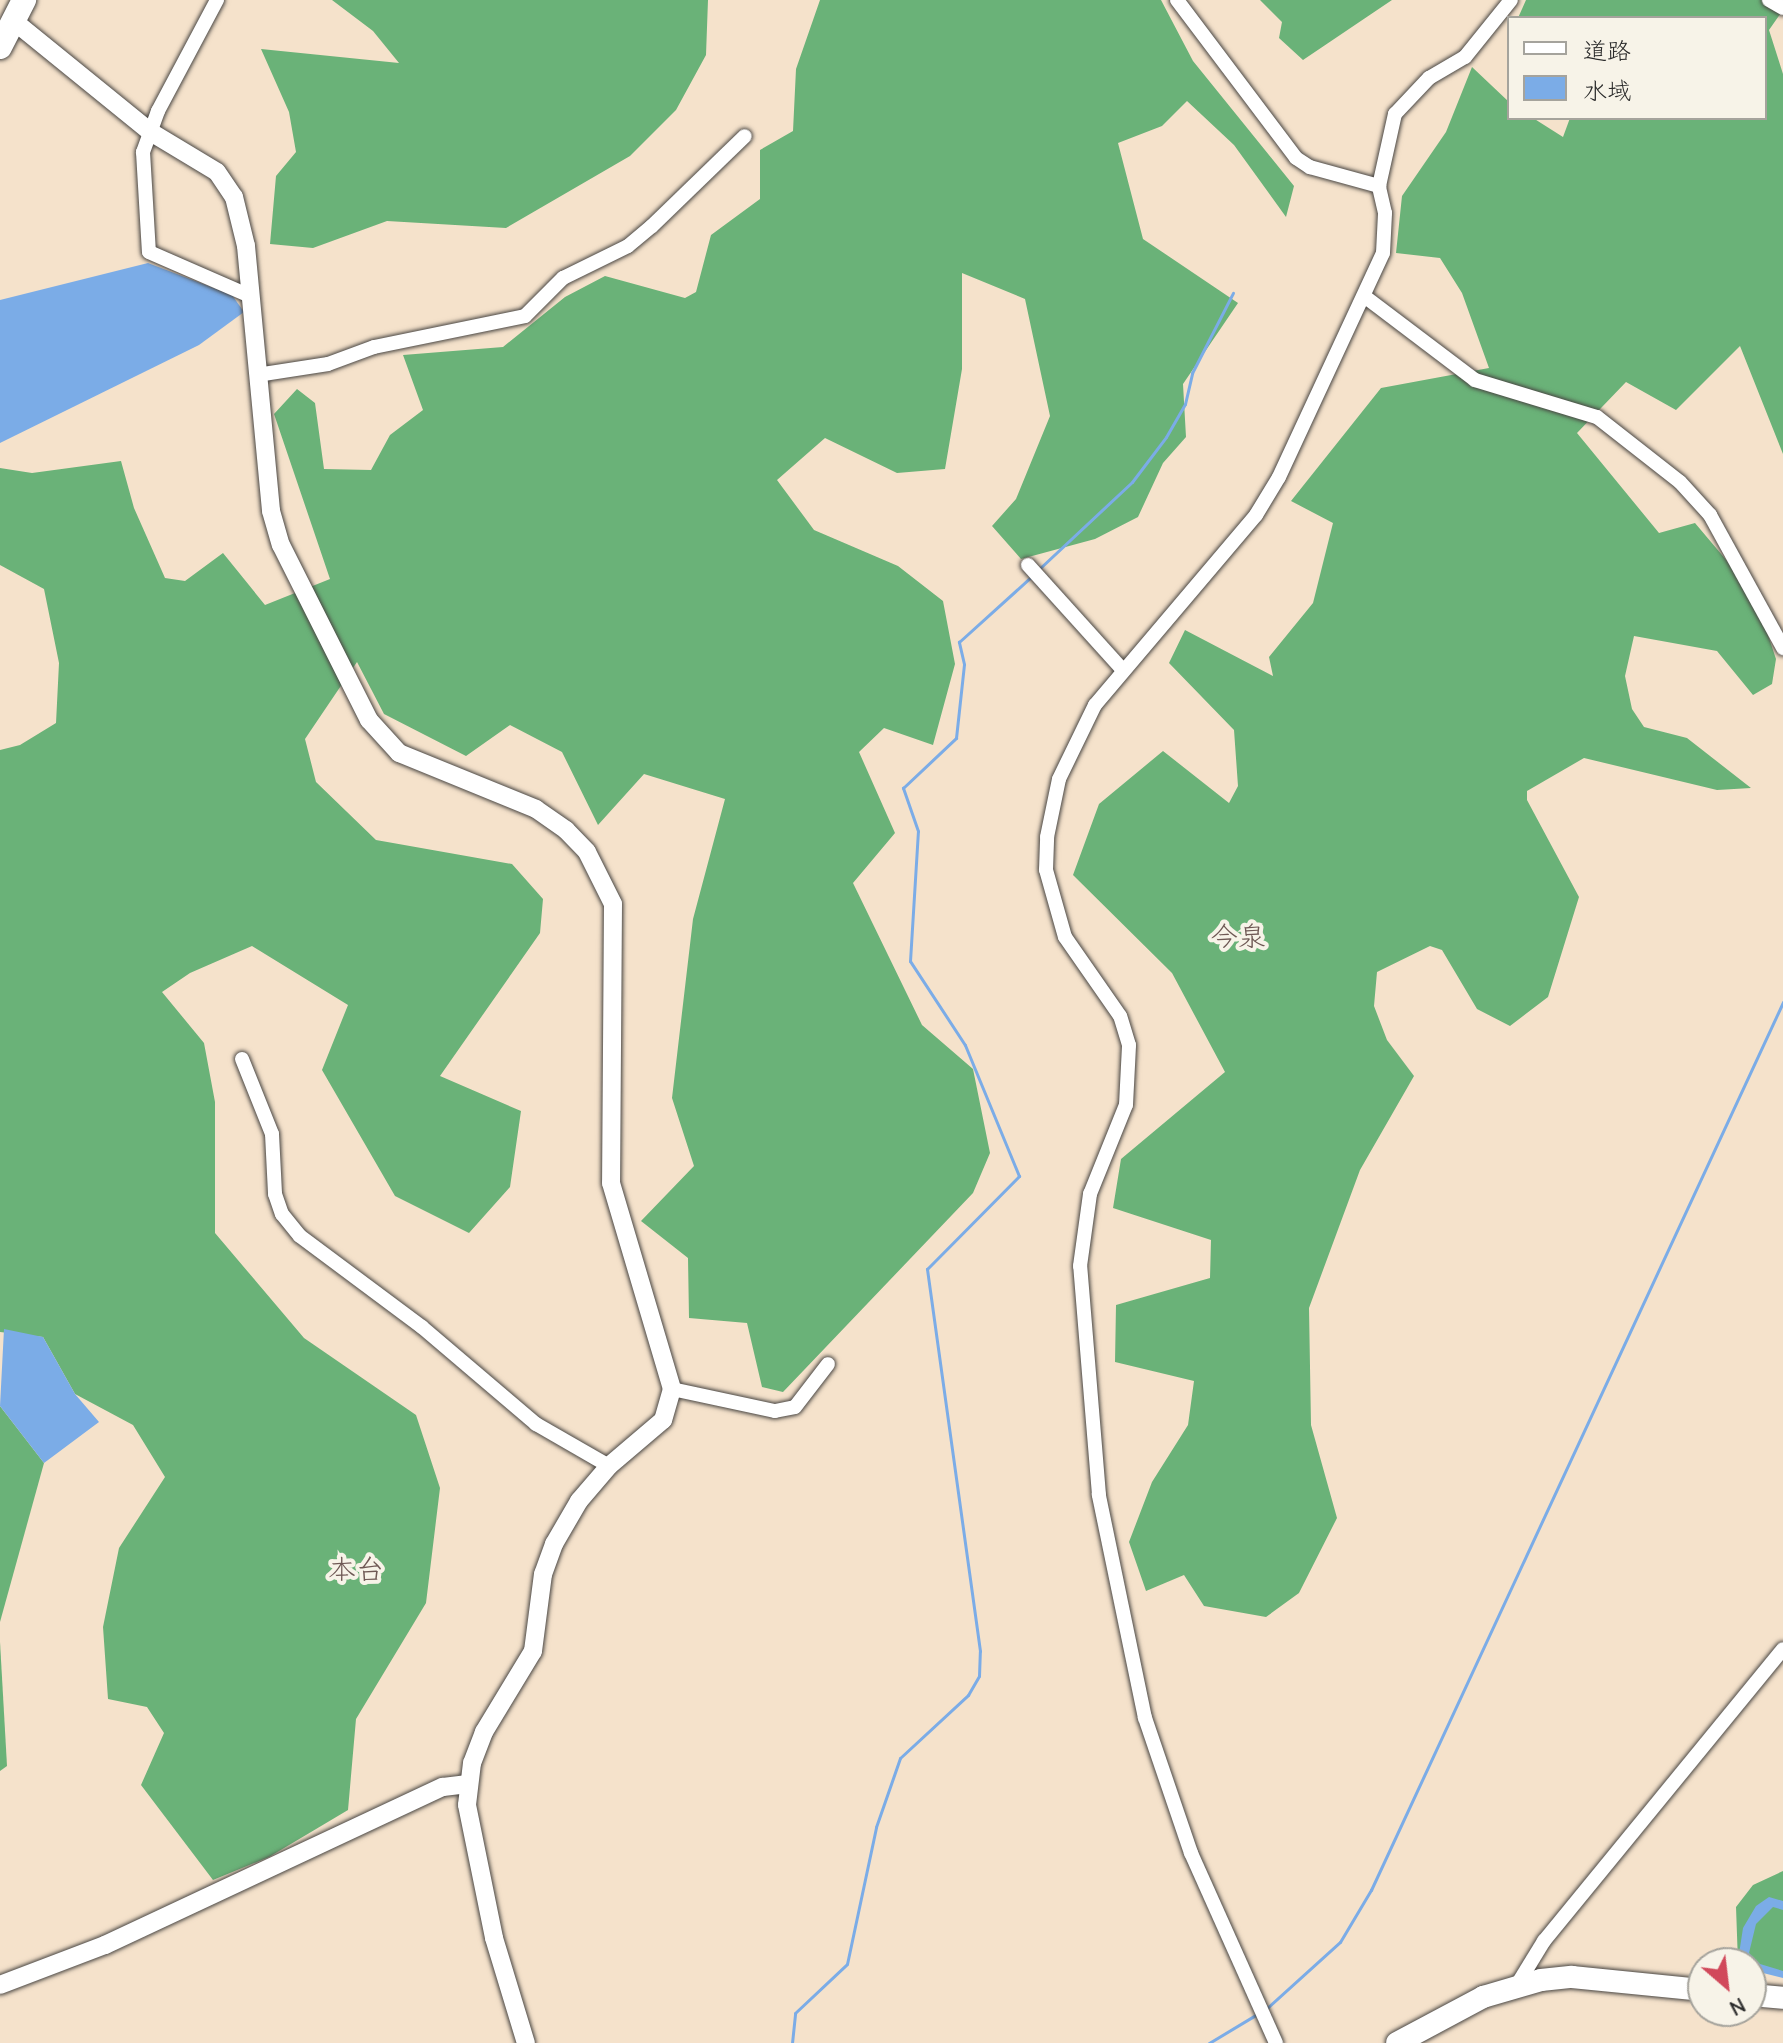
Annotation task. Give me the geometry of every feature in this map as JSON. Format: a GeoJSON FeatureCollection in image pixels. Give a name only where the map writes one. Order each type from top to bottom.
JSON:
{"type":"FeatureCollection","features":[{"type":"Feature","properties":{"kind":"highway"},"geometry":{"type":"LineString","coordinates":[[0,47],[13,10]]}},
{"type":"Feature","properties":{"kind":"main road"},"geometry":{"type":"LineString","coordinates":[[1397,2043],[1449,2013],[1517,1985],[1572,1977],[1687,1988]]}},
{"type":"Feature","properties":{"kind":"street"},"geometry":{"type":"LineString","coordinates":[[217,0],[149,131],[143,152],[149,252],[248,295]]}},
{"type":"Feature","properties":{"kind":"street"},"geometry":{"type":"LineString","coordinates":[[1177,0],[1296,158],[1310,167],[1379,186]]}},
{"type":"Feature","properties":{"kind":"street"},"geometry":{"type":"LineString","coordinates":[[1276,2043],[1191,1853],[1145,1718],[1093,1453],[1080,1266],[1090,1194],[1126,1105],[1129,1045],[1120,1016],[1065,937],[1046,870],[1047,837],[1053,798],[1073,744],[1122,669],[1256,515],[1364,296],[1383,253],[1385,213],[1379,186],[1395,114],[1429,78],[1465,57],[1511,0]]}},
{"type":"Feature","properties":{"kind":"street"},"geometry":{"type":"LineString","coordinates":[[1769,0],[1783,8]]}},
{"type":"Feature","properties":{"kind":"street"},"geometry":{"type":"LineString","coordinates":[[13,10],[149,131],[217,172],[234,197],[246,246],[248,295],[271,511],[281,545],[369,720],[399,753],[536,809],[566,830],[587,852],[613,904],[611,1183],[672,1389],[663,1420],[609,1466],[579,1501],[554,1544],[543,1574],[533,1651],[484,1732],[468,1784],[467,1805],[494,1938],[526,2043]]}},
{"type":"Feature","properties":{"kind":"street"},"geometry":{"type":"LineString","coordinates":[[257,375],[328,364],[374,347],[525,316],[563,278],[628,246],[745,136]]}},
{"type":"Feature","properties":{"kind":"street"},"geometry":{"type":"LineString","coordinates":[[1364,296],[1475,380],[1597,417],[1680,482],[1710,515],[1783,648]]}},
{"type":"Feature","properties":{"kind":"street"},"geometry":{"type":"LineString","coordinates":[[1028,565],[1122,669]]}},
{"type":"Feature","properties":{"kind":"street"},"geometry":{"type":"LineString","coordinates":[[242,1059],[272,1134],[275,1194],[282,1214],[300,1236],[422,1327],[536,1424],[609,1466]]}},
{"type":"Feature","properties":{"kind":"street"},"geometry":{"type":"LineString","coordinates":[[672,1389],[775,1411],[795,1407],[828,1364]]}},
{"type":"Feature","properties":{"kind":"street"},"geometry":{"type":"LineString","coordinates":[[1517,1985],[1544,1941],[1783,1649]]}},
{"type":"Feature","properties":{"kind":"street"},"geometry":{"type":"LineString","coordinates":[[0,1985],[105,1945],[443,1787],[468,1784]]}},
{"type":"Feature","properties":{"kind":"green space"},"geometry":{"type":"Polygon","coordinates":[[[332,0],[708,0],[706,55],[676,110],[630,156],[506,228],[387,221],[313,248],[270,244],[276,176],[296,152],[289,112],[261,49],[399,63],[373,31],[332,0]]]}},
{"type":"Feature","properties":{"kind":"green space"},"geometry":{"type":"Polygon","coordinates":[[[820,0],[1161,0],[1193,61],[1294,186],[1286,217],[1234,145],[1187,101],[1162,126],[1118,143],[1143,239],[1238,303],[1183,384],[1186,437],[1163,463],[1138,517],[1095,539],[1021,559],[992,526],[1016,499],[1050,416],[1025,299],[962,273],[962,369],[945,469],[897,473],[825,438],[777,480],[814,530],[898,566],[943,601],[955,664],[933,745],[884,728],[859,752],[895,833],[853,883],[922,1025],[973,1069],[990,1153],[973,1193],[783,1392],[762,1387],[747,1323],[689,1318],[688,1258],[641,1221],[694,1166],[672,1098],[693,919],[725,799],[644,774],[598,825],[562,752],[510,725],[466,756],[384,714],[357,662],[305,739],[316,782],[376,840],[512,864],[543,899],[540,933],[440,1076],[521,1111],[510,1187],[469,1233],[395,1196],[322,1070],[348,1005],[252,946],[190,973],[162,992],[204,1043],[215,1102],[215,1233],[304,1338],[416,1415],[440,1488],[426,1603],[356,1719],[348,1810],[269,1857],[213,1880],[141,1785],[164,1733],[147,1707],[108,1699],[103,1627],[119,1548],[165,1477],[133,1425],[75,1394],[43,1337],[0,1332],[0,750],[20,745],[56,723],[59,663],[44,589],[0,565],[0,468],[32,473],[121,461],[134,508],[165,578],[185,581],[223,553],[265,605],[330,579],[274,414],[297,389],[315,403],[324,469],[371,470],[390,435],[423,410],[403,355],[503,347],[565,297],[605,276],[685,298],[696,292],[711,235],[760,199],[760,150],[793,131],[796,69],[820,0]]]}},
{"type":"Feature","properties":{"kind":"green space"},"geometry":{"type":"Polygon","coordinates":[[[1260,0],[1392,0],[1303,60],[1279,38],[1282,22],[1260,0]]]}},
{"type":"Feature","properties":{"kind":"green space"},"geometry":{"type":"Polygon","coordinates":[[[1526,0],[1783,0],[1783,10],[1769,30],[1783,74],[1783,454],[1740,346],[1676,410],[1626,382],[1577,433],[1659,533],[1695,523],[1754,593],[1776,659],[1772,684],[1753,695],[1717,651],[1634,636],[1625,676],[1632,709],[1644,727],[1687,738],[1751,788],[1717,790],[1584,758],[1527,791],[1527,800],[1579,897],[1548,997],[1510,1026],[1477,1009],[1442,950],[1430,946],[1377,972],[1374,1006],[1387,1040],[1414,1076],[1360,1170],[1309,1308],[1311,1425],[1337,1518],[1299,1593],[1266,1617],[1204,1606],[1184,1575],[1146,1591],[1129,1542],[1152,1482],[1188,1425],[1194,1381],[1115,1362],[1116,1305],[1210,1278],[1211,1240],[1113,1208],[1121,1159],[1225,1072],[1172,973],[1073,875],[1099,804],[1163,751],[1229,803],[1238,786],[1234,730],[1169,663],[1185,630],[1273,676],[1269,657],[1313,603],[1333,523],[1291,501],[1381,388],[1489,368],[1462,293],[1440,258],[1396,253],[1402,196],[1446,132],[1472,67],[1507,100],[1507,120],[1536,120],[1563,137],[1569,120],[1767,120],[1767,16],[1519,16],[1526,0]]]}},
{"type":"Feature","properties":{"kind":"green space"},"geometry":{"type":"Polygon","coordinates":[[[0,1406],[44,1463],[0,1622],[0,1406]]]}},
{"type":"Feature","properties":{"kind":"green space"},"geometry":{"type":"Polygon","coordinates":[[[0,1642],[7,1766],[0,1771],[0,1642]]]}},
{"type":"Feature","properties":{"kind":"green space"},"geometry":{"type":"Polygon","coordinates":[[[1783,1871],[1783,1974],[1767,1973],[1767,1947],[1737,1947],[1736,1907],[1753,1885],[1783,1871]]]}},
{"type":"Feature","properties":{"kind":"water"},"geometry":{"type":"Polygon","coordinates":[[[148,263],[232,295],[244,312],[199,345],[0,443],[0,300],[148,263]]]}},
{"type":"Feature","properties":{"kind":"water"},"geometry":{"type":"Polygon","coordinates":[[[4,1329],[43,1337],[75,1394],[99,1422],[44,1463],[0,1406],[4,1329]]]}},
{"type":"Feature","properties":{"kind":"water"},"geometry":{"type":"Polygon","coordinates":[[[1769,1897],[1783,1901],[1783,1910],[1773,1907],[1756,1924],[1750,1947],[1740,1947],[1743,1928],[1756,1906],[1769,1897]]]}},
{"type":"Feature","properties":{"kind":"water"},"geometry":{"type":"Polygon","coordinates":[[[1767,1966],[1783,1971],[1783,1978],[1767,1974],[1767,1966]]]}},
{"type":"Feature","properties":{"kind":"waterway"},"geometry":{"type":"LineString","coordinates":[[1039,569],[1132,482],[1166,437],[1185,404],[1192,373],[1233,293]]}},
{"type":"Feature","properties":{"kind":"waterway"},"geometry":{"type":"LineString","coordinates":[[792,2043],[795,2013],[847,1964],[876,1827],[900,1758],[968,1695],[979,1676],[980,1651],[927,1269],[1019,1176],[965,1045],[910,961],[918,831],[903,788],[956,738],[964,664],[959,642],[1031,577]]}},
{"type":"Feature","properties":{"kind":"waterway"},"geometry":{"type":"LineString","coordinates":[[1266,2009],[1340,1942],[1371,1890],[1783,1002]]}},
{"type":"Feature","properties":{"kind":"waterway"},"geometry":{"type":"LineString","coordinates":[[1209,2043],[1259,2013]]}},
{"type":"Feature","properties":{"kind":"district","name":"今泉"},"geometry":{"type":"Point","coordinates":[1238,937]}},
{"type":"Feature","properties":{"kind":"district","name":"本台"},"geometry":{"type":"Point","coordinates":[356,1570]}}]}
